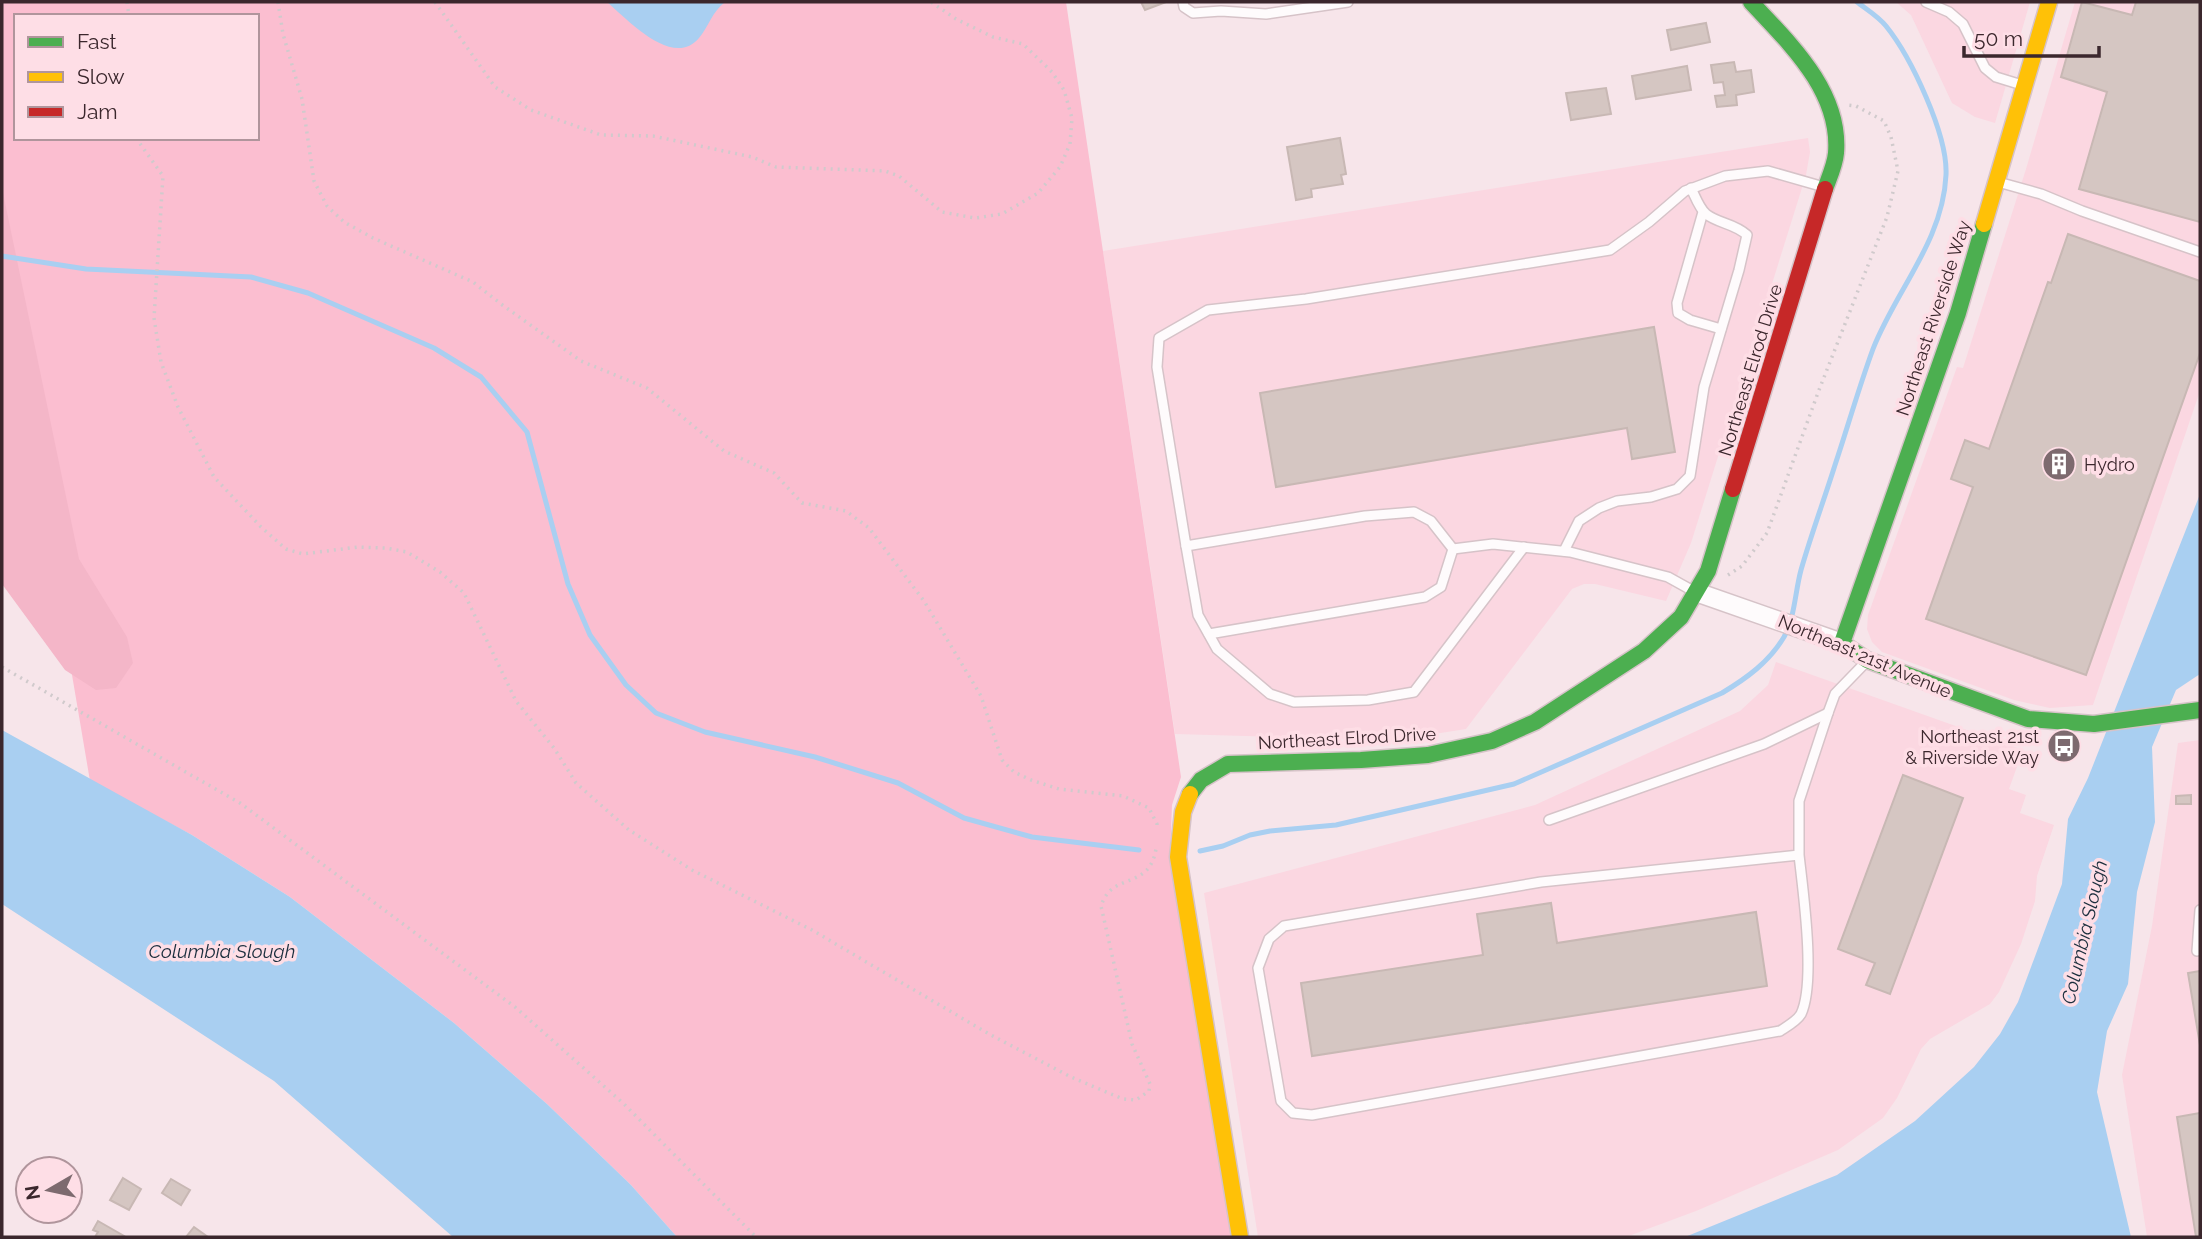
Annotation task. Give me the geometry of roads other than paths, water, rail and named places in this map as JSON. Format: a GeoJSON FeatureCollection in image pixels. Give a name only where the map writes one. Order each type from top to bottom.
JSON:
{"type":"FeatureCollection","features":[{"type":"Feature","properties":{"kind":"street","name":"Northeast Elrod Drive"},"geometry":{"type":"LineString","coordinates":[[1240,1237],[1178,857],[1184,801],[1190,790],[1212,771],[1228,764],[1425,755],[1493,741],[1543,717],[1644,652],[1682,616],[1708,571],[1836,154],[1829,107],[1799,56],[1751,2]]}},
{"type":"Feature","properties":{"kind":"street","name":"Northeast Riverside Way"},"geometry":{"type":"LineString","coordinates":[[1842,643],[1861,583],[1931,394],[2049,2]]}},
{"type":"Feature","properties":{"kind":"street","name":"Northeast 21st Avenue"},"geometry":{"type":"LineString","coordinates":[[1696,593],[1736,604],[1819,634],[1842,643],[1867,660],[2006,712],[2054,723],[2103,724],[2200,710]]}},
{"type":"Feature","properties":{"kind":"lane"},"geometry":{"type":"LineString","coordinates":[[1183,2],[1184,7],[1193,13],[1219,6],[1266,14],[1348,2]]}},
{"type":"Feature","properties":{"kind":"lane"},"geometry":{"type":"LineString","coordinates":[[1926,2],[1949,12],[1963,24],[1985,68],[1996,77],[2025,86]]}},
{"type":"Feature","properties":{"kind":"lane"},"geometry":{"type":"LineString","coordinates":[[1524,547],[1413,692],[1368,699],[1294,702],[1270,694],[1217,649],[1198,615],[1157,368],[1159,338],[1208,310],[1306,299],[1610,250],[1649,222],[1685,191],[1725,176],[1768,171],[1825,187]]}},
{"type":"Feature","properties":{"kind":"lane"},"geometry":{"type":"LineString","coordinates":[[1997,182],[2041,194],[2200,252]]}},
{"type":"Feature","properties":{"kind":"lane"},"geometry":{"type":"LineString","coordinates":[[1564,551],[1579,521],[1599,508],[1617,501],[1651,497],[1677,489],[1690,476],[1704,387],[1747,235],[1738,227],[1703,212],[1691,188]]}},
{"type":"Feature","properties":{"kind":"lane"},"geometry":{"type":"LineString","coordinates":[[1703,212],[1677,303],[1678,313],[1690,320],[1721,329]]}},
{"type":"Feature","properties":{"kind":"lane"},"geometry":{"type":"LineString","coordinates":[[1185,546],[1365,516],[1414,512],[1432,521],[1453,550]]}},
{"type":"Feature","properties":{"kind":"lane"},"geometry":{"type":"LineString","coordinates":[[1453,550],[1493,544],[1564,551],[1668,577],[1696,593]]}},
{"type":"Feature","properties":{"kind":"lane"},"geometry":{"type":"LineString","coordinates":[[1209,634],[1424,597],[1441,587],[1453,550]]}},
{"type":"Feature","properties":{"kind":"lane"},"geometry":{"type":"LineString","coordinates":[[1799,855],[1541,882],[1284,926],[1269,939],[1258,968],[1281,1101],[1293,1113],[1312,1115],[1780,1031],[1800,1016],[1807,992],[1805,915],[1799,855],[1799,802],[1835,694],[1867,660]]}},
{"type":"Feature","properties":{"kind":"lane"},"geometry":{"type":"LineString","coordinates":[[1549,820],[1764,744],[1828,713]]}},
{"type":"Feature","properties":{"kind":"lane"},"geometry":{"type":"LineString","coordinates":[[2197,951],[2200,910]]}},
{"type":"Feature","properties":{"kind":"water"},"geometry":{"type":"Polygon","coordinates":[[[607,2],[725,2],[699,38],[688,46],[677,48],[651,38],[607,2]]]}},
{"type":"Feature","properties":{"kind":"water"},"geometry":{"type":"Polygon","coordinates":[[[2200,494],[2200,674],[2176,690],[2152,747],[2155,822],[2137,892],[2128,984],[2107,1031],[2097,1092],[2131,1237],[1685,1237],[1837,1175],[1915,1121],[1974,1067],[2000,1034],[2018,1002],[2062,884],[2068,819],[2088,778],[2200,494]]]}},
{"type":"Feature","properties":{"kind":"water","name":"Columbia Slough"},"geometry":{"type":"Polygon","coordinates":[[[2,730],[192,835],[290,897],[454,1023],[547,1104],[631,1185],[677,1237],[453,1237],[274,1081],[2,904],[2,730]]]}},
{"type":"Feature","properties":{"kind":"waterway"},"geometry":{"type":"LineString","coordinates":[[1200,851],[1223,846],[1250,835],[1336,825],[1514,784],[1722,693],[1757,669],[1772,654],[1784,637],[1790,621],[1805,557],[1873,349],[1928,244],[1943,199],[1945,158],[1926,97],[1906,57],[1886,26],[1857,2]]}},
{"type":"Feature","properties":{"kind":"waterway"},"geometry":{"type":"LineString","coordinates":[[2,256],[86,269],[251,277],[308,293],[434,348],[481,377],[527,432],[568,584],[590,635],[626,685],[656,713],[705,732],[815,757],[898,783],[964,818],[1032,837],[1139,850]]}},
{"type":"Feature","properties":{"kind":"place","name":"Hydro"},"geometry":{"type":"Point","coordinates":[2059,464]}},
{"type":"Feature","properties":{"kind":"place","name":"Northeast 21st & Riverside Way"},"geometry":{"type":"Point","coordinates":[2064,746]}}]}
